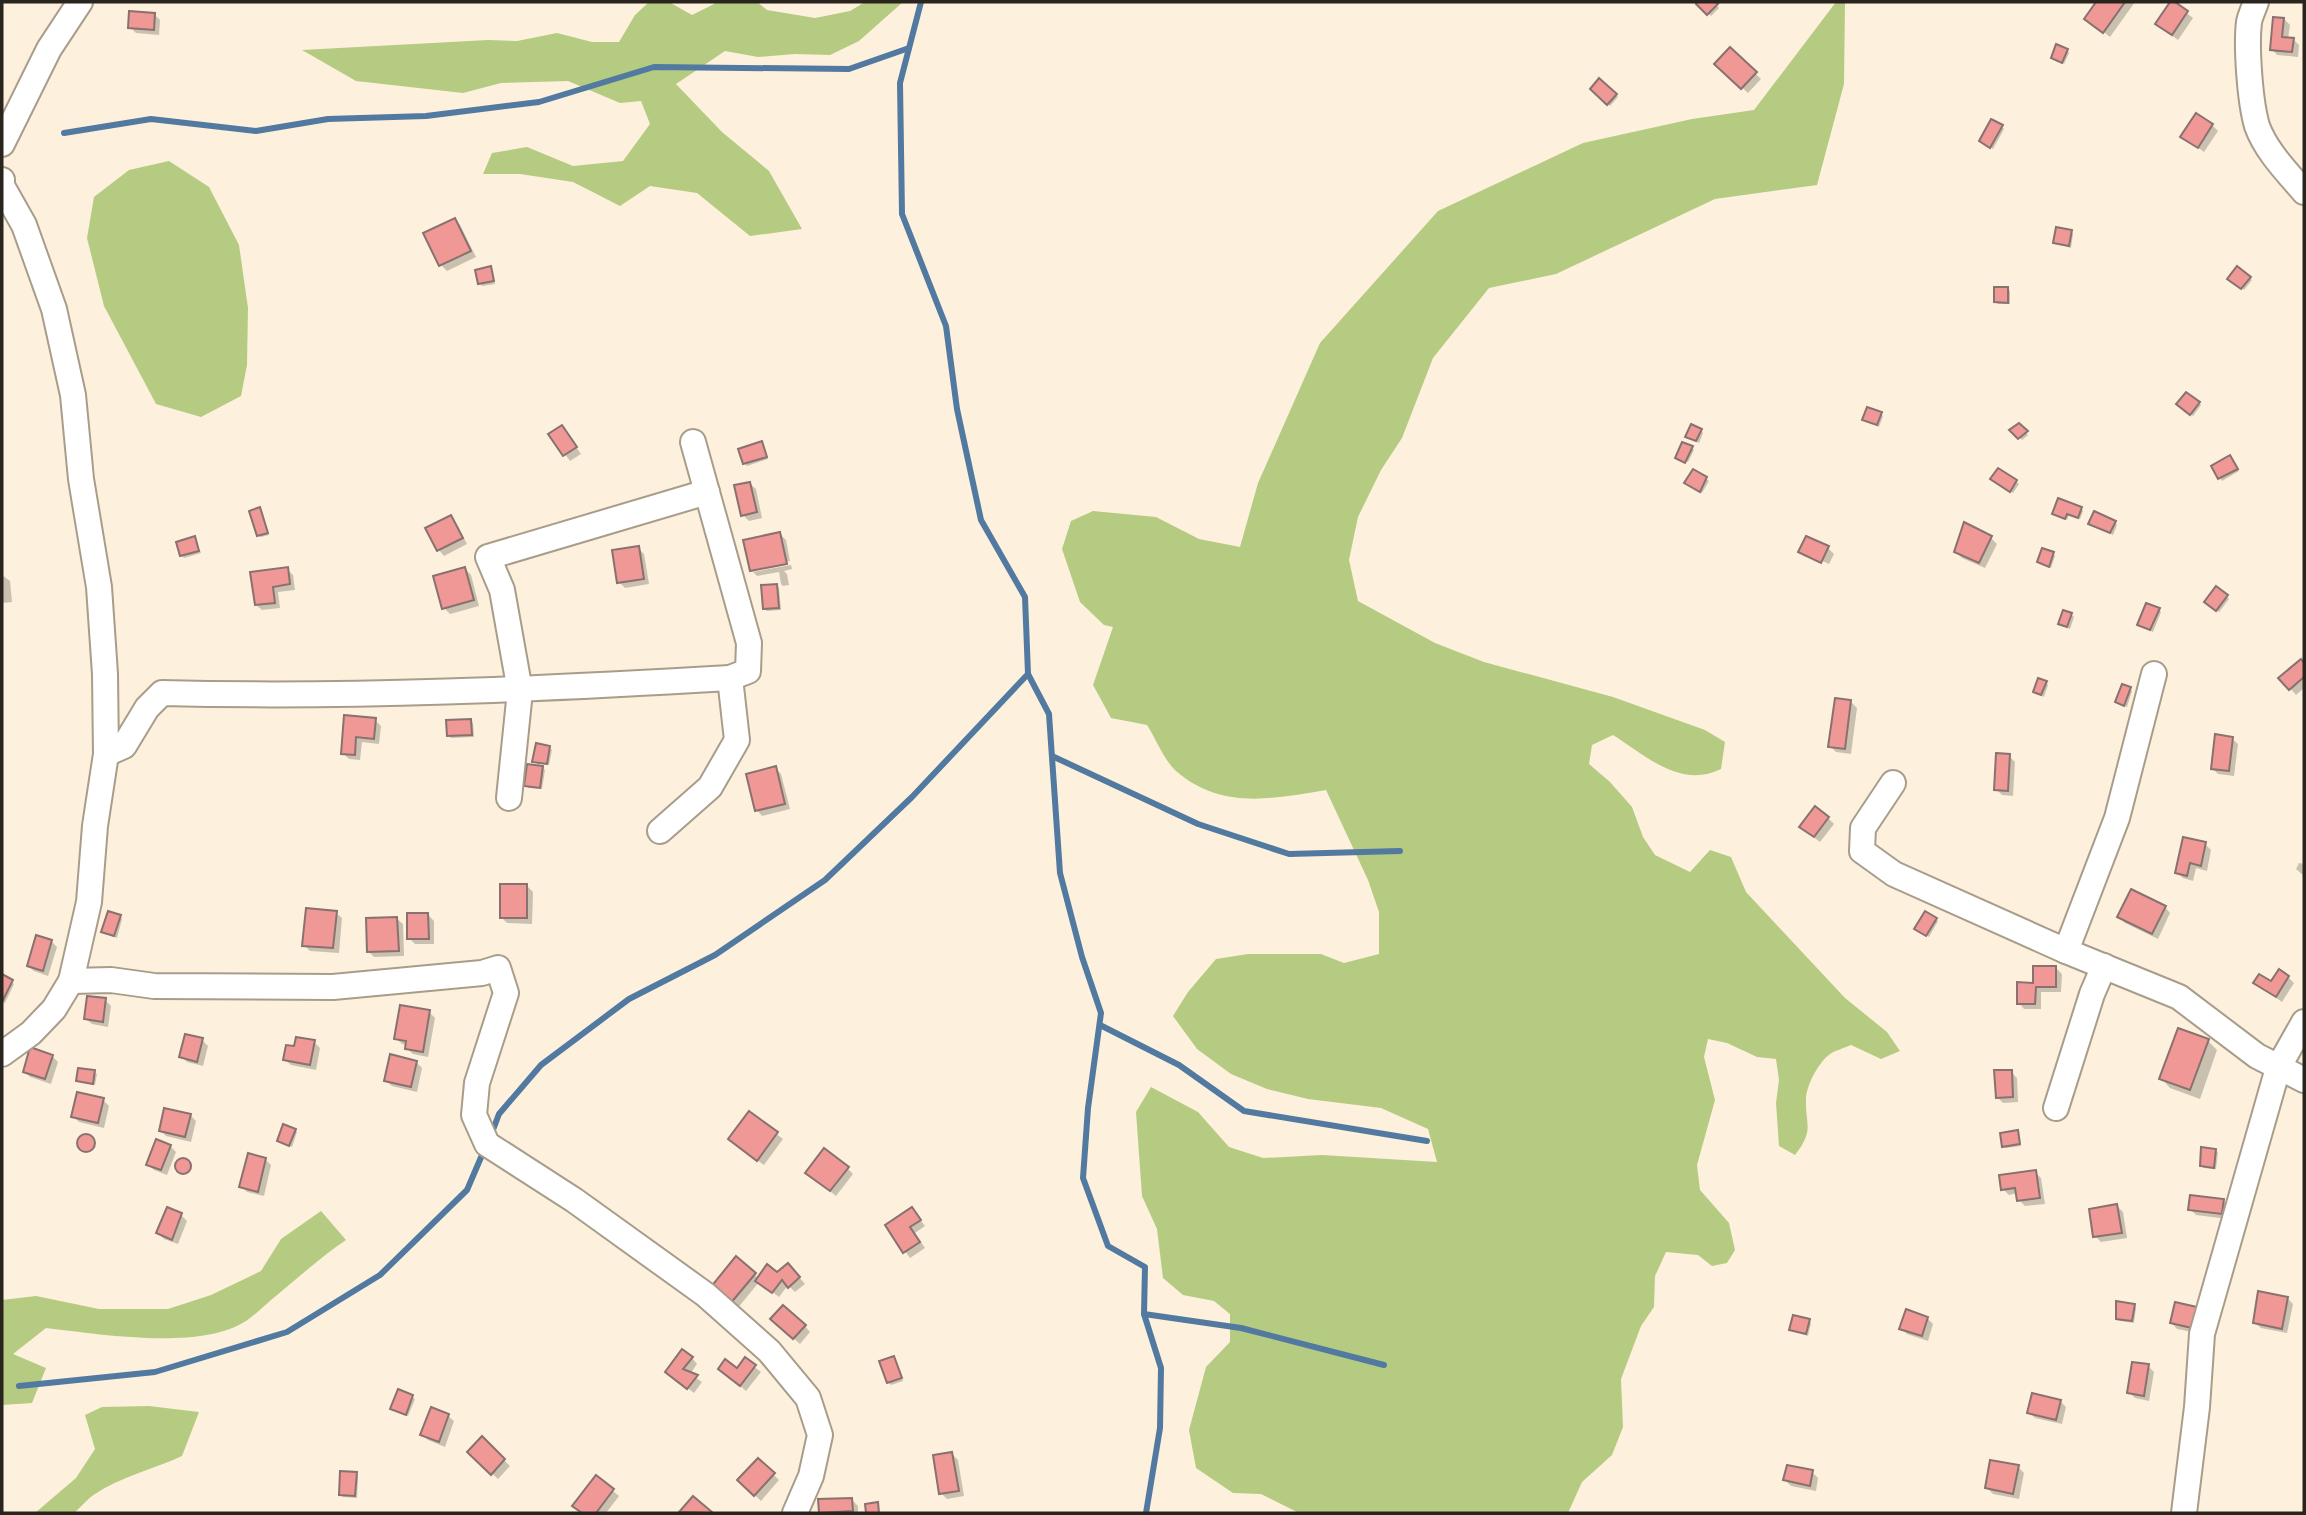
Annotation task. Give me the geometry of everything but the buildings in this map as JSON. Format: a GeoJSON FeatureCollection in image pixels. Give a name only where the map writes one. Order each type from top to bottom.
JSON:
{"type":"FeatureCollection","features":[{"type":"Feature","properties":{"kind":"street"},"geometry":{"type":"LineString","coordinates":[[2,144],[49,49],[80,2]]}},
{"type":"Feature","properties":{"kind":"street"},"geometry":{"type":"LineString","coordinates":[[2256,2],[2249,22],[2249,52],[2257,126],[2273,156],[2304,192]]}},
{"type":"Feature","properties":{"kind":"street"},"geometry":{"type":"LineString","coordinates":[[2,180],[2,186],[24,225],[54,309],[73,395],[81,480],[99,587],[105,674],[106,754],[95,826],[89,902],[71,981],[54,1009],[31,1033],[2,1054]]}},
{"type":"Feature","properties":{"kind":"street"},"geometry":{"type":"LineString","coordinates":[[106,754],[124,746],[147,708],[162,693],[267,696],[520,691],[730,678],[748,671],[749,643],[693,442]]}},
{"type":"Feature","properties":{"kind":"street"},"geometry":{"type":"LineString","coordinates":[[509,798],[520,691],[502,590],[488,557],[707,492]]}},
{"type":"Feature","properties":{"kind":"street"},"geometry":{"type":"LineString","coordinates":[[2066,951],[2117,818],[2154,674]]}},
{"type":"Feature","properties":{"kind":"street"},"geometry":{"type":"LineString","coordinates":[[660,831],[710,787],[737,740],[730,678]]}},
{"type":"Feature","properties":{"kind":"street"},"geometry":{"type":"LineString","coordinates":[[1893,783],[1863,828],[1862,851],[1894,873],[2066,951],[2179,997],[2257,1056],[2304,1080]]}},
{"type":"Feature","properties":{"kind":"street"},"geometry":{"type":"LineString","coordinates":[[2056,1108],[2092,994],[2104,966]]}},
{"type":"Feature","properties":{"kind":"street"},"geometry":{"type":"LineString","coordinates":[[71,981],[111,980],[154,986],[333,988],[482,973],[498,968],[506,993],[477,1083],[474,1115],[487,1143],[574,1200],[706,1295],[769,1351],[808,1398],[820,1435],[811,1476],[795,1513]]}},
{"type":"Feature","properties":{"kind":"street"},"geometry":{"type":"LineString","coordinates":[[2184,1513],[2197,1407],[2202,1334],[2278,1068],[2304,1022]]}},
{"type":"Feature","properties":{"kind":"green space"},"geometry":{"type":"Polygon","coordinates":[[[649,2],[669,2],[692,15],[714,2],[757,2],[767,10],[815,18],[850,11],[865,2],[903,2],[859,41],[830,55],[758,57],[725,51],[676,84],[722,132],[769,171],[802,229],[750,236],[697,193],[650,186],[620,206],[573,182],[520,174],[483,174],[492,153],[527,147],[573,166],[623,161],[650,124],[641,101],[620,103],[568,81],[501,83],[463,93],[356,81],[302,50],[488,40],[517,41],[557,33],[592,42],[619,42],[635,15],[649,2]]]}},
{"type":"Feature","properties":{"kind":"green space"},"geometry":{"type":"Polygon","coordinates":[[[1836,2],[1845,2],[1844,84],[1817,185],[1715,199],[1556,274],[1489,288],[1433,358],[1402,438],[1381,470],[1358,517],[1349,560],[1358,601],[1435,643],[1484,662],[1613,697],[1705,730],[1725,742],[1721,769],[1706,774],[1678,773],[1651,760],[1613,735],[1592,745],[1589,764],[1610,782],[1632,807],[1643,837],[1655,855],[1690,872],[1710,850],[1731,857],[1746,892],[1845,998],[1887,1032],[1900,1051],[1881,1059],[1851,1045],[1826,1058],[1809,1086],[1806,1098],[1807,1133],[1795,1155],[1779,1146],[1776,1103],[1779,1080],[1776,1059],[1757,1057],[1727,1043],[1708,1039],[1704,1057],[1715,1100],[1697,1165],[1700,1190],[1729,1223],[1735,1250],[1727,1263],[1712,1266],[1698,1255],[1666,1252],[1655,1276],[1654,1307],[1641,1326],[1621,1379],[1623,1427],[1612,1455],[1582,1482],[1568,1513],[1299,1513],[1261,1494],[1233,1493],[1196,1468],[1189,1430],[1206,1367],[1230,1342],[1230,1314],[1214,1301],[1183,1295],[1163,1278],[1157,1229],[1142,1196],[1136,1112],[1151,1087],[1198,1112],[1229,1147],[1263,1158],[1322,1155],[1437,1162],[1428,1129],[1381,1108],[1308,1099],[1267,1089],[1231,1074],[1197,1049],[1173,1016],[1188,992],[1216,959],[1248,954],[1321,954],[1344,963],[1379,954],[1379,912],[1368,880],[1326,790],[1267,798],[1229,797],[1211,792],[1176,771],[1147,725],[1111,718],[1093,685],[1113,627],[1104,625],[1080,602],[1062,549],[1071,521],[1093,511],[1156,517],[1199,539],[1240,547],[1258,483],[1320,343],[1438,211],[1583,143],[1692,119],[1754,110],[1836,2]]]}},
{"type":"Feature","properties":{"kind":"green space"},"geometry":{"type":"Polygon","coordinates":[[[169,161],[209,187],[239,245],[248,308],[247,365],[241,396],[201,417],[156,404],[104,306],[87,238],[94,197],[129,170],[169,161]]]}},
{"type":"Feature","properties":{"kind":"green space"},"geometry":{"type":"Polygon","coordinates":[[[321,1211],[346,1240],[246,1321],[203,1336],[176,1338],[120,1336],[46,1328],[13,1354],[46,1368],[32,1403],[2,1405],[2,1300],[36,1296],[99,1309],[168,1309],[211,1295],[261,1271],[281,1239],[321,1211]]]}},
{"type":"Feature","properties":{"kind":"green space"},"geometry":{"type":"Polygon","coordinates":[[[149,1406],[199,1412],[182,1456],[105,1488],[89,1498],[74,1513],[35,1513],[76,1478],[95,1449],[85,1415],[102,1407],[149,1406]]]}},
{"type":"Feature","properties":{"kind":"waterway"},"geometry":{"type":"LineString","coordinates":[[921,2],[900,83],[902,214],[946,326],[957,409],[981,520],[1025,597],[1028,674],[1049,714],[1060,873],[1082,957],[1101,1013],[1088,1108],[1083,1178],[1108,1246],[1145,1267],[1144,1314],[1161,1368],[1160,1428],[1146,1513]]}},
{"type":"Feature","properties":{"kind":"waterway"},"geometry":{"type":"LineString","coordinates":[[64,133],[151,119],[256,131],[328,119],[426,116],[539,102],[654,67],[849,69],[909,48]]}},
{"type":"Feature","properties":{"kind":"waterway"},"geometry":{"type":"LineString","coordinates":[[491,1135],[499,1114],[541,1065],[629,999],[715,955],[825,880],[912,797],[1028,674]]}},
{"type":"Feature","properties":{"kind":"waterway"},"geometry":{"type":"LineString","coordinates":[[1052,756],[1198,824],[1289,854],[1400,851]]}},
{"type":"Feature","properties":{"kind":"waterway"},"geometry":{"type":"LineString","coordinates":[[1100,1025],[1179,1065],[1244,1111],[1427,1141]]}},
{"type":"Feature","properties":{"kind":"waterway"},"geometry":{"type":"LineString","coordinates":[[19,1386],[155,1372],[287,1332],[380,1275],[467,1190],[485,1148]]}},
{"type":"Feature","properties":{"kind":"waterway"},"geometry":{"type":"LineString","coordinates":[[1144,1314],[1241,1328],[1384,1365]]}}]}
